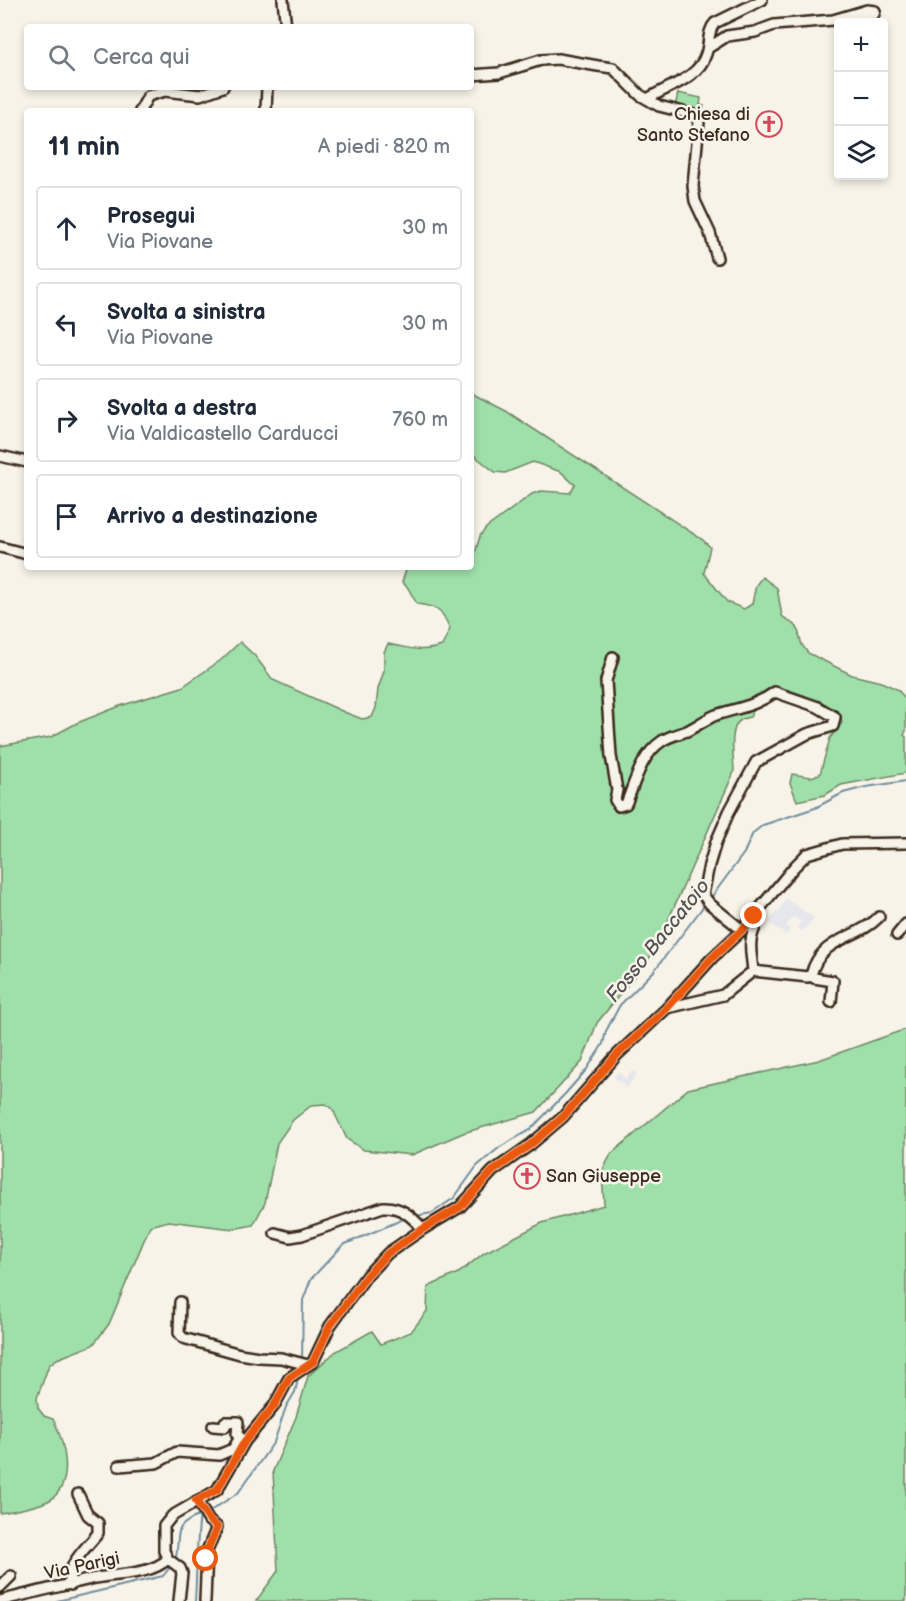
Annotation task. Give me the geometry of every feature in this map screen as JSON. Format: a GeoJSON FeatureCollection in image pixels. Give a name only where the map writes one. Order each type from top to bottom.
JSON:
{"type":"FeatureCollection","features":[{"type":"Feature","properties":{"kind":"street"},"geometry":{"type":"LineString","coordinates":[[282,0],[286,24]]}},
{"type":"Feature","properties":{"kind":"street"},"geometry":{"type":"LineString","coordinates":[[649,99],[693,74],[700,66],[708,48],[711,27],[715,23],[762,0]]}},
{"type":"Feature","properties":{"kind":"street"},"geometry":{"type":"LineString","coordinates":[[840,18],[875,10],[874,14],[864,18]]}},
{"type":"Feature","properties":{"kind":"street"},"geometry":{"type":"LineString","coordinates":[[708,48],[727,36],[755,32],[774,25],[834,20]]}},
{"type":"Feature","properties":{"kind":"street"},"geometry":{"type":"LineString","coordinates":[[474,75],[499,73],[541,60],[558,59],[613,68],[640,95],[659,106],[695,115],[699,122],[693,174],[695,201],[710,233],[717,258]]}},
{"type":"Feature","properties":{"kind":"street"},"geometry":{"type":"LineString","coordinates":[[142,108],[148,96],[165,92],[200,95],[214,90]]}},
{"type":"Feature","properties":{"kind":"street"},"geometry":{"type":"LineString","coordinates":[[266,108],[267,90]]}},
{"type":"Feature","properties":{"kind":"street"},"geometry":{"type":"LineString","coordinates":[[0,456],[24,461]]}},
{"type":"Feature","properties":{"kind":"street"},"geometry":{"type":"LineString","coordinates":[[0,547],[24,553]]}},
{"type":"Feature","properties":{"kind":"street"},"geometry":{"type":"LineString","coordinates":[[613,657],[606,681],[611,756],[617,790],[615,800],[619,806],[626,804],[637,773],[653,748],[663,740],[714,716],[748,707],[776,692],[802,700],[835,717],[833,726],[807,734],[756,762],[716,842],[703,889],[708,901],[742,930]]}},
{"type":"Feature","properties":{"kind":"street"},"geometry":{"type":"LineString","coordinates":[[119,1466],[156,1463],[177,1452],[219,1455],[233,1449],[274,1406],[289,1378],[313,1362],[330,1326],[367,1275],[388,1253],[460,1207],[493,1171],[530,1145],[563,1117],[617,1055],[667,1008],[712,958],[742,930],[807,854],[843,844],[906,843]]}},
{"type":"Feature","properties":{"kind":"street"},"geometry":{"type":"LineString","coordinates":[[753,971],[751,933],[758,921],[754,916]]}},
{"type":"Feature","properties":{"kind":"street"},"geometry":{"type":"LineString","coordinates":[[811,975],[816,960],[835,942],[872,925],[879,917]]}},
{"type":"Feature","properties":{"kind":"street"},"geometry":{"type":"LineString","coordinates":[[897,935],[906,924]]}},
{"type":"Feature","properties":{"kind":"street"},"geometry":{"type":"LineString","coordinates":[[667,1008],[723,995],[753,971],[806,977],[811,975],[833,981],[831,1002]]}},
{"type":"Feature","properties":{"kind":"street"},"geometry":{"type":"LineString","coordinates":[[274,1233],[290,1237],[302,1235],[383,1207],[393,1207],[404,1211],[423,1229]]}},
{"type":"Feature","properties":{"kind":"street"},"geometry":{"type":"LineString","coordinates":[[180,1302],[179,1333],[183,1338],[240,1353],[281,1358],[308,1365]]}},
{"type":"Feature","properties":{"kind":"street"},"geometry":{"type":"LineString","coordinates":[[213,1426],[225,1427],[225,1422],[238,1422],[237,1435],[242,1440]]}},
{"type":"Feature","properties":{"kind":"street"},"geometry":{"type":"LineString","coordinates":[[179,1601],[182,1573],[164,1551],[164,1526],[172,1516],[217,1490],[242,1440]]}},
{"type":"Feature","properties":{"kind":"street"},"geometry":{"type":"LineString","coordinates":[[71,1585],[69,1579],[73,1566],[85,1547],[98,1533],[98,1523],[88,1515],[78,1494]]}},
{"type":"Feature","properties":{"kind":"street"},"geometry":{"type":"LineString","coordinates":[[198,1503],[217,1527],[207,1551],[205,1601]]}},
{"type":"Feature","properties":{"kind":"street","name":"Via Parigi"},"geometry":{"type":"LineString","coordinates":[[0,1600],[160,1566],[171,1561]]}},
{"type":"Feature","properties":{"kind":"street"},"geometry":{"type":"LineString","coordinates":[[0,1587],[11,1576]]}},
{"type":"Feature","properties":{"kind":"shaded area"},"geometry":{"type":"Polygon","coordinates":[[[786,899],[814,918],[803,931],[797,928],[801,921],[793,917],[786,926],[790,929],[786,935],[769,923],[777,911],[781,910],[786,899]]]}},
{"type":"Feature","properties":{"kind":"shaded area"},"geometry":{"type":"Polygon","coordinates":[[[632,1071],[637,1074],[625,1089],[624,1085],[614,1077],[618,1072],[626,1079],[632,1071]]]}},
{"type":"Feature","properties":{"kind":"green space"},"geometry":{"type":"Polygon","coordinates":[[[678,93],[701,98],[700,105],[704,106],[702,114],[675,107],[678,93]]]}},
{"type":"Feature","properties":{"kind":"green space"},"geometry":{"type":"Polygon","coordinates":[[[474,395],[506,411],[703,540],[710,547],[704,573],[727,602],[744,609],[752,604],[756,585],[762,577],[777,588],[782,616],[797,627],[802,645],[808,653],[852,675],[881,682],[897,689],[906,699],[904,735],[906,737],[906,773],[841,785],[825,795],[797,801],[790,783],[792,774],[811,777],[820,774],[830,738],[842,723],[840,714],[814,699],[791,691],[771,689],[764,692],[750,717],[742,719],[734,729],[734,772],[654,952],[597,1023],[582,1062],[536,1112],[463,1133],[412,1155],[364,1150],[347,1139],[332,1108],[325,1104],[312,1105],[293,1120],[277,1143],[265,1203],[253,1225],[233,1229],[169,1221],[150,1226],[109,1324],[93,1345],[57,1359],[49,1365],[37,1398],[38,1408],[44,1416],[53,1419],[64,1450],[65,1473],[58,1493],[46,1502],[0,1513],[0,746],[51,737],[77,723],[120,706],[182,687],[221,660],[240,642],[255,656],[273,680],[362,719],[372,717],[384,671],[384,652],[388,644],[415,649],[434,648],[442,646],[450,629],[438,610],[417,604],[402,582],[406,570],[474,570],[474,557],[480,536],[486,528],[532,494],[541,491],[570,493],[575,485],[561,472],[533,462],[505,473],[495,472],[474,455],[474,395]]]}},
{"type":"Feature","properties":{"kind":"green space"},"geometry":{"type":"Polygon","coordinates":[[[906,1029],[906,1601],[256,1601],[278,1571],[273,1471],[296,1417],[308,1376],[335,1352],[372,1331],[381,1344],[411,1332],[427,1311],[428,1287],[460,1272],[484,1253],[542,1223],[604,1205],[602,1172],[611,1154],[688,1089],[819,1060],[906,1029]]]}},
{"type":"Feature","properties":{"kind":"waterway","name":"Fosso Baccatoio"},"geometry":{"type":"LineString","coordinates":[[710,899],[744,853],[753,833],[763,825],[815,808],[843,793],[906,781]]}},
{"type":"Feature","properties":{"kind":"waterway","name":"Fosso Baccatoio"},"geometry":{"type":"LineString","coordinates":[[415,1216],[432,1213],[454,1198],[477,1166],[500,1147],[530,1130],[565,1094],[587,1069],[603,1044],[606,1031],[620,1005],[654,971],[706,903]]}},
{"type":"Feature","properties":{"kind":"waterway","name":"Fosso Baccatoio"},"geometry":{"type":"LineString","coordinates":[[302,1361],[303,1300],[311,1279],[343,1245],[406,1218]]}},
{"type":"Feature","properties":{"kind":"waterway","name":"Fosso Baccatoio"},"geometry":{"type":"LineString","coordinates":[[207,1513],[238,1493],[274,1442],[286,1407],[295,1392],[299,1375]]}},
{"type":"Feature","properties":{"kind":"waterway"},"geometry":{"type":"LineString","coordinates":[[195,1601],[200,1515]]}},
{"type":"Feature","properties":{"kind":"waterway"},"geometry":{"type":"LineString","coordinates":[[175,1561],[181,1528],[191,1519],[201,1515]]}},
{"type":"Feature","properties":{"kind":"waterway"},"geometry":{"type":"LineString","coordinates":[[57,1601],[163,1576],[171,1566]]}},
{"type":"Feature","properties":{"kind":"place","name":"Chiesa di Santo Stefano"},"geometry":{"type":"Point","coordinates":[769,124]}},
{"type":"Feature","properties":{"kind":"place","name":"San Giuseppe"},"geometry":{"type":"Point","coordinates":[527,1176]}},
{"type":"Feature","properties":{"kind":"route"},"geometry":{"type":"LineString","coordinates":[[206,1559],[208,1547],[217,1527],[196,1501],[206,1498],[225,1480],[245,1441],[274,1406],[289,1378],[313,1362],[330,1326],[367,1275],[388,1253],[460,1207],[493,1171],[530,1145],[563,1117],[617,1055],[667,1008],[754,916]]}}]}
